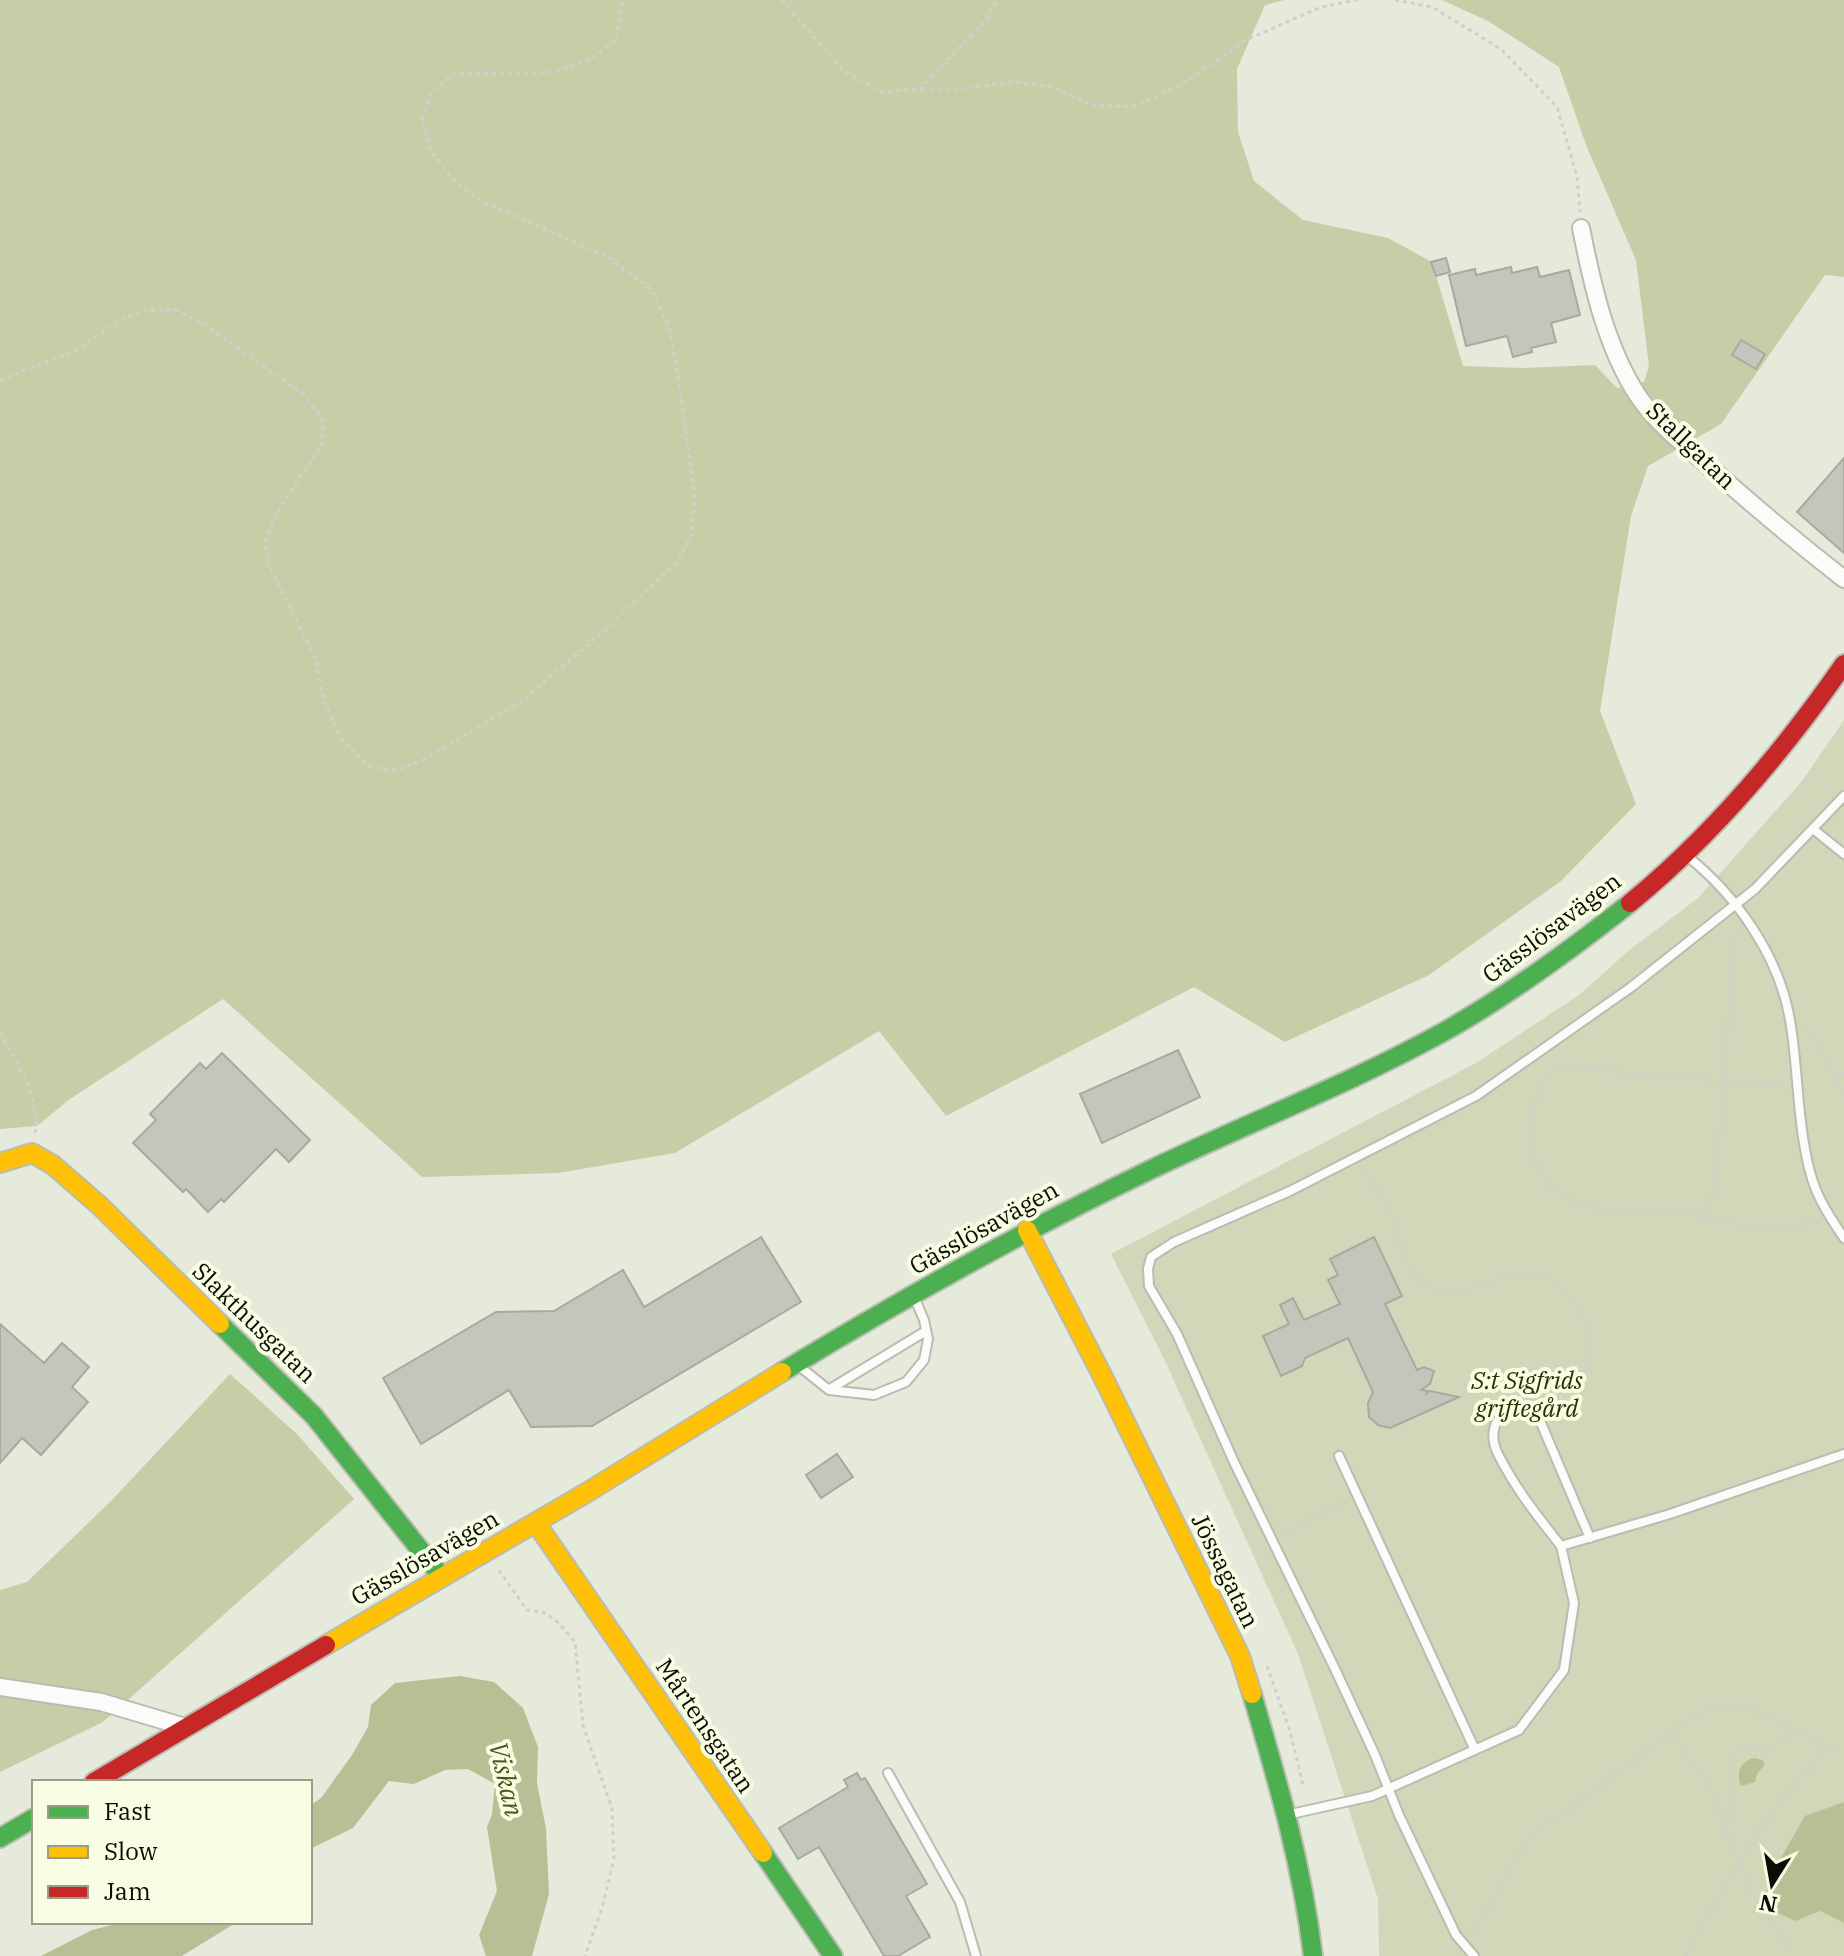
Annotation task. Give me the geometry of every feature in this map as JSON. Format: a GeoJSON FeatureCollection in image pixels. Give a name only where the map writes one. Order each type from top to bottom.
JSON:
{"type":"FeatureCollection","features":[{"type":"Feature","properties":{"kind":"street","name":"Stallgatan"},"geometry":{"type":"LineString","coordinates":[[1581,228],[1588,265],[1604,317],[1620,361],[1639,396],[1665,429],[1784,532],[1844,579]]}},
{"type":"Feature","properties":{"kind":"street","name":"Gässlösavägen"},"geometry":{"type":"LineString","coordinates":[[97,1780],[536,1523],[913,1294],[1027,1230],[1188,1152],[1376,1068],[1483,1009],[1615,915],[1683,853],[1770,765],[1844,664]]}},
{"type":"Feature","properties":{"kind":"street"},"geometry":{"type":"LineString","coordinates":[[0,1163],[32,1153]]}},
{"type":"Feature","properties":{"kind":"street","name":"Slakthusgatan"},"geometry":{"type":"LineString","coordinates":[[32,1153],[53,1165],[100,1206],[314,1416],[441,1576]]}},
{"type":"Feature","properties":{"kind":"street","name":"Jössagatan"},"geometry":{"type":"LineString","coordinates":[[1027,1230],[1240,1656],[1288,1815],[1307,1906],[1313,1956]]}},
{"type":"Feature","properties":{"kind":"street","name":"Mårtensgatan"},"geometry":{"type":"LineString","coordinates":[[536,1523],[833,1956]]}},
{"type":"Feature","properties":{"kind":"street"},"geometry":{"type":"LineString","coordinates":[[0,1687],[101,1702],[185,1727]]}},
{"type":"Feature","properties":{"kind":"street"},"geometry":{"type":"LineString","coordinates":[[0,1838],[32,1819]]}},
{"type":"Feature","properties":{"kind":"lane"},"geometry":{"type":"LineString","coordinates":[[1474,1956],[1456,1935],[1177,1334],[1149,1286],[1151,1257],[1174,1242],[1353,1160],[1476,1096],[1630,988],[1755,889],[1844,796]]}},
{"type":"Feature","properties":{"kind":"lane"},"geometry":{"type":"LineString","coordinates":[[1813,829],[1844,854]]}},
{"type":"Feature","properties":{"kind":"lane"},"geometry":{"type":"LineString","coordinates":[[1683,853],[1708,874],[1763,941],[1777,972],[1790,1019],[1805,1147],[1815,1187],[1844,1238]]}},
{"type":"Feature","properties":{"kind":"lane"},"geometry":{"type":"LineString","coordinates":[[797,1364],[829,1390],[874,1395],[906,1382],[924,1360],[928,1339],[913,1294]]}},
{"type":"Feature","properties":{"kind":"lane"},"geometry":{"type":"LineString","coordinates":[[829,1390],[926,1331]]}},
{"type":"Feature","properties":{"kind":"lane"},"geometry":{"type":"LineString","coordinates":[[1288,1815],[1372,1796],[1519,1730],[1564,1670],[1574,1603],[1561,1546],[1523,1497],[1493,1439],[1494,1426],[1501,1415],[1517,1410],[1535,1416],[1541,1423],[1590,1538]]}},
{"type":"Feature","properties":{"kind":"lane"},"geometry":{"type":"LineString","coordinates":[[1561,1546],[1670,1514],[1844,1454]]}},
{"type":"Feature","properties":{"kind":"lane"},"geometry":{"type":"LineString","coordinates":[[1339,1456],[1475,1750]]}},
{"type":"Feature","properties":{"kind":"lane"},"geometry":{"type":"LineString","coordinates":[[888,1773],[960,1902],[976,1956]]}},
{"type":"Feature","properties":{"kind":"path"},"geometry":{"type":"LineString","coordinates":[[0,380],[75,351],[117,322],[141,311],[174,309],[204,324],[305,395],[323,420],[322,446],[274,519],[265,543],[269,565],[315,658],[325,703],[340,737],[368,766],[392,771],[419,762],[521,702],[606,629],[678,561],[691,536],[695,497],[677,369],[669,328],[652,290],[608,257],[479,200],[450,176],[429,148],[422,118],[431,92],[454,74],[556,72],[588,61],[616,40],[623,0]]}},
{"type":"Feature","properties":{"kind":"path"},"geometry":{"type":"LineString","coordinates":[[782,0],[844,71],[882,92],[959,89],[1012,82],[1050,86],[1092,105],[1132,107],[1181,85],[1246,40],[1321,7],[1357,0]]}},
{"type":"Feature","properties":{"kind":"path"},"geometry":{"type":"LineString","coordinates":[[921,89],[986,19],[997,0]]}},
{"type":"Feature","properties":{"kind":"path"},"geometry":{"type":"LineString","coordinates":[[1395,0],[1432,7],[1501,49],[1557,107],[1577,176],[1581,228]]}},
{"type":"Feature","properties":{"kind":"path"},"geometry":{"type":"LineString","coordinates":[[1709,1218],[1726,1082],[1731,938],[1752,929]]}},
{"type":"Feature","properties":{"kind":"path"},"geometry":{"type":"LineString","coordinates":[[1790,1019],[1809,1029],[1844,1094]]}},
{"type":"Feature","properties":{"kind":"path"},"geometry":{"type":"LineString","coordinates":[[0,1033],[30,1089],[38,1120],[32,1153]]}},
{"type":"Feature","properties":{"kind":"path"},"geometry":{"type":"LineString","coordinates":[[1798,1089],[1558,1066],[1540,1085],[1531,1113],[1528,1148],[1547,1186],[1579,1205],[1622,1212],[1666,1208],[1756,1228],[1790,1229],[1829,1216]]}},
{"type":"Feature","properties":{"kind":"path"},"geometry":{"type":"LineString","coordinates":[[1835,1077],[1844,1073]]}},
{"type":"Feature","properties":{"kind":"path"},"geometry":{"type":"LineString","coordinates":[[1353,1160],[1392,1215],[1414,1277],[1425,1286],[1453,1292],[1468,1290],[1512,1273],[1531,1273],[1556,1282],[1569,1296],[1585,1326],[1590,1344],[1588,1366],[1572,1390],[1535,1416]]}},
{"type":"Feature","properties":{"kind":"path"},"geometry":{"type":"LineString","coordinates":[[1272,1539],[1357,1496]]}},
{"type":"Feature","properties":{"kind":"path"},"geometry":{"type":"LineString","coordinates":[[495,1564],[527,1610],[543,1612],[559,1623],[575,1642],[583,1726],[612,1808],[614,1859],[602,1908],[585,1956]]}},
{"type":"Feature","properties":{"kind":"path"},"geometry":{"type":"LineString","coordinates":[[1465,1948],[1527,1839],[1671,1732],[1706,1711],[1734,1706],[1752,1711],[1794,1730],[1827,1750]]}},
{"type":"Feature","properties":{"kind":"path"},"geometry":{"type":"LineString","coordinates":[[1724,1824],[1729,1823],[1734,1809],[1729,1770],[1734,1754],[1742,1748],[1774,1744],[1794,1730]]}},
{"type":"Feature","properties":{"kind":"path"},"geometry":{"type":"LineString","coordinates":[[1671,1732],[1718,1803],[1739,1865],[1757,1902],[1795,1956]]}},
{"type":"Feature","properties":{"kind":"path"},"geometry":{"type":"LineString","coordinates":[[1685,1956],[1739,1865],[1789,1790],[1827,1750],[1844,1744]]}},
{"type":"Feature","properties":{"kind":"green space","name":"S:t Sigfrids griftegård"},"geometry":{"type":"Polygon","coordinates":[[[1844,720],[1844,1956],[1379,1956],[1378,1899],[1298,1654],[1164,1359],[1111,1254],[1476,1063],[1579,995],[1627,952],[1698,898],[1802,781],[1844,720]]]}},
{"type":"Feature","properties":{"kind":"shaded area"},"geometry":{"type":"Polygon","coordinates":[[[0,0],[1284,0],[1265,5],[1237,69],[1238,132],[1254,181],[1303,220],[1388,238],[1432,262],[1463,366],[1523,368],[1595,365],[1617,388],[1644,382],[1649,366],[1636,260],[1586,145],[1559,67],[1488,21],[1442,0],[1844,0],[1844,277],[1825,275],[1721,424],[1648,466],[1631,516],[1600,711],[1636,804],[1561,881],[1429,975],[1285,1042],[1194,987],[946,1116],[879,1031],[675,1153],[558,1173],[422,1177],[223,999],[70,1099],[37,1126],[0,1129],[0,0]]]}},
{"type":"Feature","properties":{"kind":"shaded area"},"geometry":{"type":"Polygon","coordinates":[[[230,1374],[297,1434],[354,1499],[103,1722],[0,1772],[0,1590],[27,1582],[111,1501],[230,1374]]]}},
{"type":"Feature","properties":{"kind":"water","name":"Viskan"},"geometry":{"type":"Polygon","coordinates":[[[460,1676],[494,1682],[523,1708],[538,1747],[537,1783],[546,1829],[549,1894],[532,1956],[486,1956],[479,1935],[497,1891],[487,1827],[492,1814],[495,1784],[468,1769],[445,1770],[414,1784],[389,1781],[353,1828],[312,1848],[312,1805],[321,1798],[352,1755],[368,1727],[371,1705],[395,1683],[460,1676]]]}},
{"type":"Feature","properties":{"kind":"water"},"geometry":{"type":"Polygon","coordinates":[[[1755,1758],[1765,1764],[1755,1782],[1741,1786],[1740,1768],[1746,1761],[1755,1758]]]}},
{"type":"Feature","properties":{"kind":"water"},"geometry":{"type":"Polygon","coordinates":[[[1844,1802],[1844,1923],[1820,1911],[1795,1921],[1774,1911],[1767,1891],[1779,1861],[1805,1816],[1844,1802]]]}},
{"type":"Feature","properties":{"kind":"water"},"geometry":{"type":"Polygon","coordinates":[[[116,1924],[234,1924],[182,1956],[41,1956],[92,1930],[116,1924]]]}},
{"type":"Feature","properties":{"kind":"building"},"geometry":{"type":"Polygon","coordinates":[[[1446,258],[1450,272],[1436,276],[1431,262],[1446,258]]]}},
{"type":"Feature","properties":{"kind":"building"},"geometry":{"type":"Polygon","coordinates":[[[1511,267],[1512,273],[1537,267],[1540,277],[1569,270],[1580,315],[1551,323],[1556,342],[1531,348],[1532,352],[1513,357],[1507,336],[1466,346],[1449,275],[1475,269],[1476,275],[1511,267]]]}},
{"type":"Feature","properties":{"kind":"building"},"geometry":{"type":"Polygon","coordinates":[[[1741,340],[1765,354],[1756,369],[1732,355],[1741,340]]]}},
{"type":"Feature","properties":{"kind":"building"},"geometry":{"type":"Polygon","coordinates":[[[1844,458],[1844,553],[1797,512],[1844,458]]]}},
{"type":"Feature","properties":{"kind":"building"},"geometry":{"type":"Polygon","coordinates":[[[1178,1050],[1200,1097],[1102,1143],[1080,1094],[1178,1050]]]}},
{"type":"Feature","properties":{"kind":"building"},"geometry":{"type":"Polygon","coordinates":[[[222,1053],[310,1140],[289,1162],[276,1149],[224,1202],[221,1199],[208,1212],[133,1143],[156,1120],[150,1114],[200,1063],[206,1069],[222,1053]]]}},
{"type":"Feature","properties":{"kind":"building"},"geometry":{"type":"Polygon","coordinates":[[[761,1237],[801,1302],[592,1426],[531,1427],[509,1390],[421,1444],[383,1378],[496,1312],[554,1311],[623,1270],[644,1307],[761,1237]]]}},
{"type":"Feature","properties":{"kind":"building"},"geometry":{"type":"Polygon","coordinates":[[[1374,1237],[1402,1296],[1385,1304],[1417,1370],[1424,1367],[1434,1371],[1430,1384],[1421,1390],[1459,1397],[1390,1428],[1378,1425],[1369,1417],[1368,1403],[1373,1392],[1348,1338],[1305,1358],[1302,1366],[1281,1376],[1263,1336],[1289,1324],[1280,1305],[1293,1298],[1304,1320],[1340,1304],[1328,1280],[1338,1275],[1330,1259],[1374,1237]]]}},
{"type":"Feature","properties":{"kind":"building"},"geometry":{"type":"Polygon","coordinates":[[[0,1324],[44,1363],[62,1343],[89,1367],[72,1387],[88,1402],[41,1455],[22,1438],[0,1463],[0,1324]]]}},
{"type":"Feature","properties":{"kind":"building"},"geometry":{"type":"Polygon","coordinates":[[[837,1454],[853,1477],[821,1498],[806,1475],[837,1454]]]}},
{"type":"Feature","properties":{"kind":"building"},"geometry":{"type":"Polygon","coordinates":[[[857,1773],[861,1780],[865,1778],[927,1884],[906,1896],[930,1937],[898,1956],[884,1956],[819,1847],[798,1859],[779,1828],[848,1787],[844,1780],[857,1773]]]}},
{"type":"Feature","properties":{"kind":"traffic: fast"},"geometry":{"type":"LineString","coordinates":[[782,1372],[918,1292],[1057,1216],[1375,1067],[1447,1030],[1541,970],[1630,903]]}},
{"type":"Feature","properties":{"kind":"traffic: fast"},"geometry":{"type":"LineString","coordinates":[[220,1324],[314,1416],[441,1576]]}},
{"type":"Feature","properties":{"kind":"traffic: fast"},"geometry":{"type":"LineString","coordinates":[[1252,1694],[1296,1856],[1313,1956]]}},
{"type":"Feature","properties":{"kind":"traffic: fast"},"geometry":{"type":"LineString","coordinates":[[0,1838],[32,1819]]}},
{"type":"Feature","properties":{"kind":"traffic: fast"},"geometry":{"type":"LineString","coordinates":[[763,1853],[833,1956]]}},
{"type":"Feature","properties":{"kind":"traffic: slow"},"geometry":{"type":"LineString","coordinates":[[0,1163],[32,1153],[53,1165],[100,1206],[220,1324]]}},
{"type":"Feature","properties":{"kind":"traffic: slow"},"geometry":{"type":"LineString","coordinates":[[1027,1230],[1240,1656],[1252,1694]]}},
{"type":"Feature","properties":{"kind":"traffic: slow"},"geometry":{"type":"LineString","coordinates":[[326,1645],[586,1493],[782,1372]]}},
{"type":"Feature","properties":{"kind":"traffic: slow"},"geometry":{"type":"LineString","coordinates":[[536,1523],[763,1853]]}},
{"type":"Feature","properties":{"kind":"traffic: jam"},"geometry":{"type":"LineString","coordinates":[[1630,903],[1661,877],[1746,791],[1797,729],[1844,664]]}},
{"type":"Feature","properties":{"kind":"traffic: jam"},"geometry":{"type":"LineString","coordinates":[[97,1780],[326,1645]]}}]}
